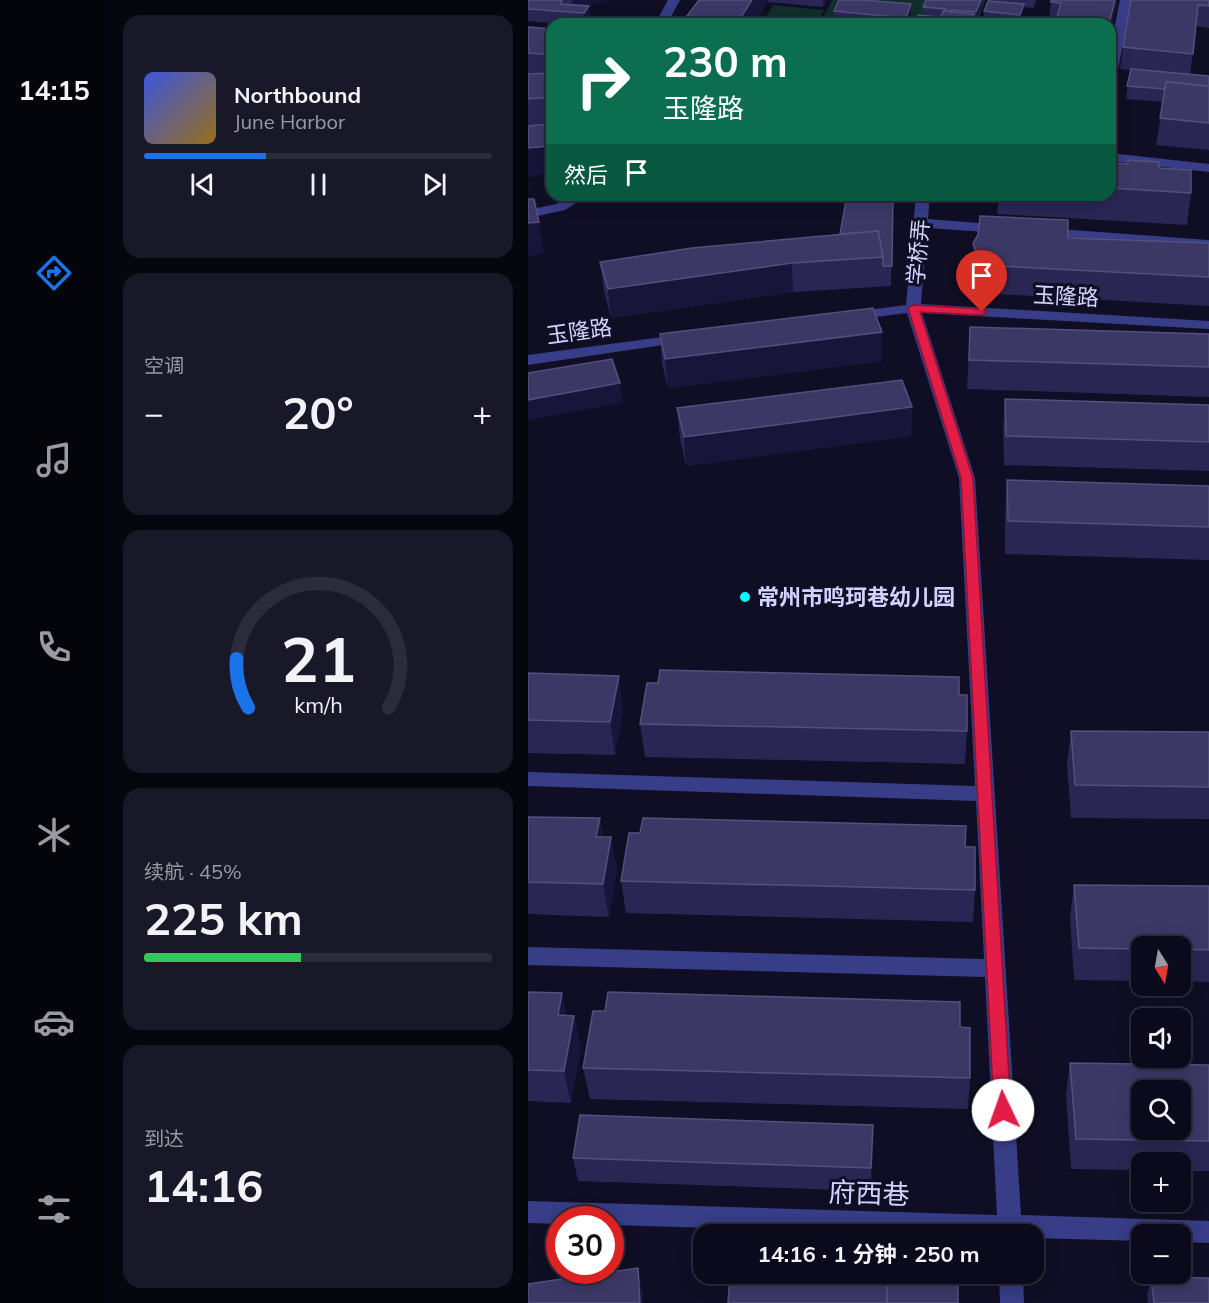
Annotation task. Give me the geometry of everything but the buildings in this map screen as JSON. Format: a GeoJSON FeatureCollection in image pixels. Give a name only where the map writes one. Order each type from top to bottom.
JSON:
{"type":"FeatureCollection","features":[{"type":"Feature","properties":{"kind":"street"},"geometry":{"type":"LineString","coordinates":[[664,18],[674,0]]}},
{"type":"Feature","properties":{"kind":"street"},"geometry":{"type":"LineString","coordinates":[[1116,49],[1126,0]]}},
{"type":"Feature","properties":{"kind":"street"},"geometry":{"type":"LineString","coordinates":[[1116,158],[1209,168]]}},
{"type":"Feature","properties":{"kind":"street"},"geometry":{"type":"LineString","coordinates":[[528,214],[560,207],[570,201]]}},
{"type":"Feature","properties":{"kind":"street","name":"学桥弄"},"geometry":{"type":"LineString","coordinates":[[922,201],[913,308],[967,478],[1010,1224]]}},
{"type":"Feature","properties":{"kind":"street"},"geometry":{"type":"LineString","coordinates":[[920,223],[1013,230]]}},
{"type":"Feature","properties":{"kind":"street"},"geometry":{"type":"LineString","coordinates":[[1036,231],[1209,244]]}},
{"type":"Feature","properties":{"kind":"street","name":"玉隆路"},"geometry":{"type":"LineString","coordinates":[[832,319],[913,308],[1209,325]]}},
{"type":"Feature","properties":{"kind":"street","name":"玉隆路"},"geometry":{"type":"LineString","coordinates":[[528,360],[703,336]]}},
{"type":"Feature","properties":{"kind":"street"},"geometry":{"type":"LineString","coordinates":[[528,779],[985,794]]}},
{"type":"Feature","properties":{"kind":"street"},"geometry":{"type":"LineString","coordinates":[[528,956],[995,968]]}},
{"type":"Feature","properties":{"kind":"street","name":"府西巷"},"geometry":{"type":"LineString","coordinates":[[528,1212],[832,1224]]}},
{"type":"Feature","properties":{"kind":"street","name":"府西巷"},"geometry":{"type":"LineString","coordinates":[[1044,1231],[1209,1232]]}},
{"type":"Feature","properties":{"kind":"street"},"geometry":{"type":"LineString","coordinates":[[1011,1284],[1012,1303]]}},
{"type":"Feature","properties":{"kind":"green space"},"geometry":{"type":"Polygon","coordinates":[[[832,0],[985,0],[979,18],[823,18],[832,0]]]}},
{"type":"Feature","properties":{"kind":"green space"},"geometry":{"type":"Polygon","coordinates":[[[773,5],[824,10],[820,18],[765,18],[773,5]]]}},
{"type":"Feature","properties":{"kind":"place","name":"常州市鸣珂巷幼儿园"},"geometry":{"type":"Point","coordinates":[745,597]}},
{"type":"Feature","properties":{"kind":"route"},"geometry":{"type":"LineString","coordinates":[[982,312],[913,308],[967,478],[1003,1110]]}}]}
